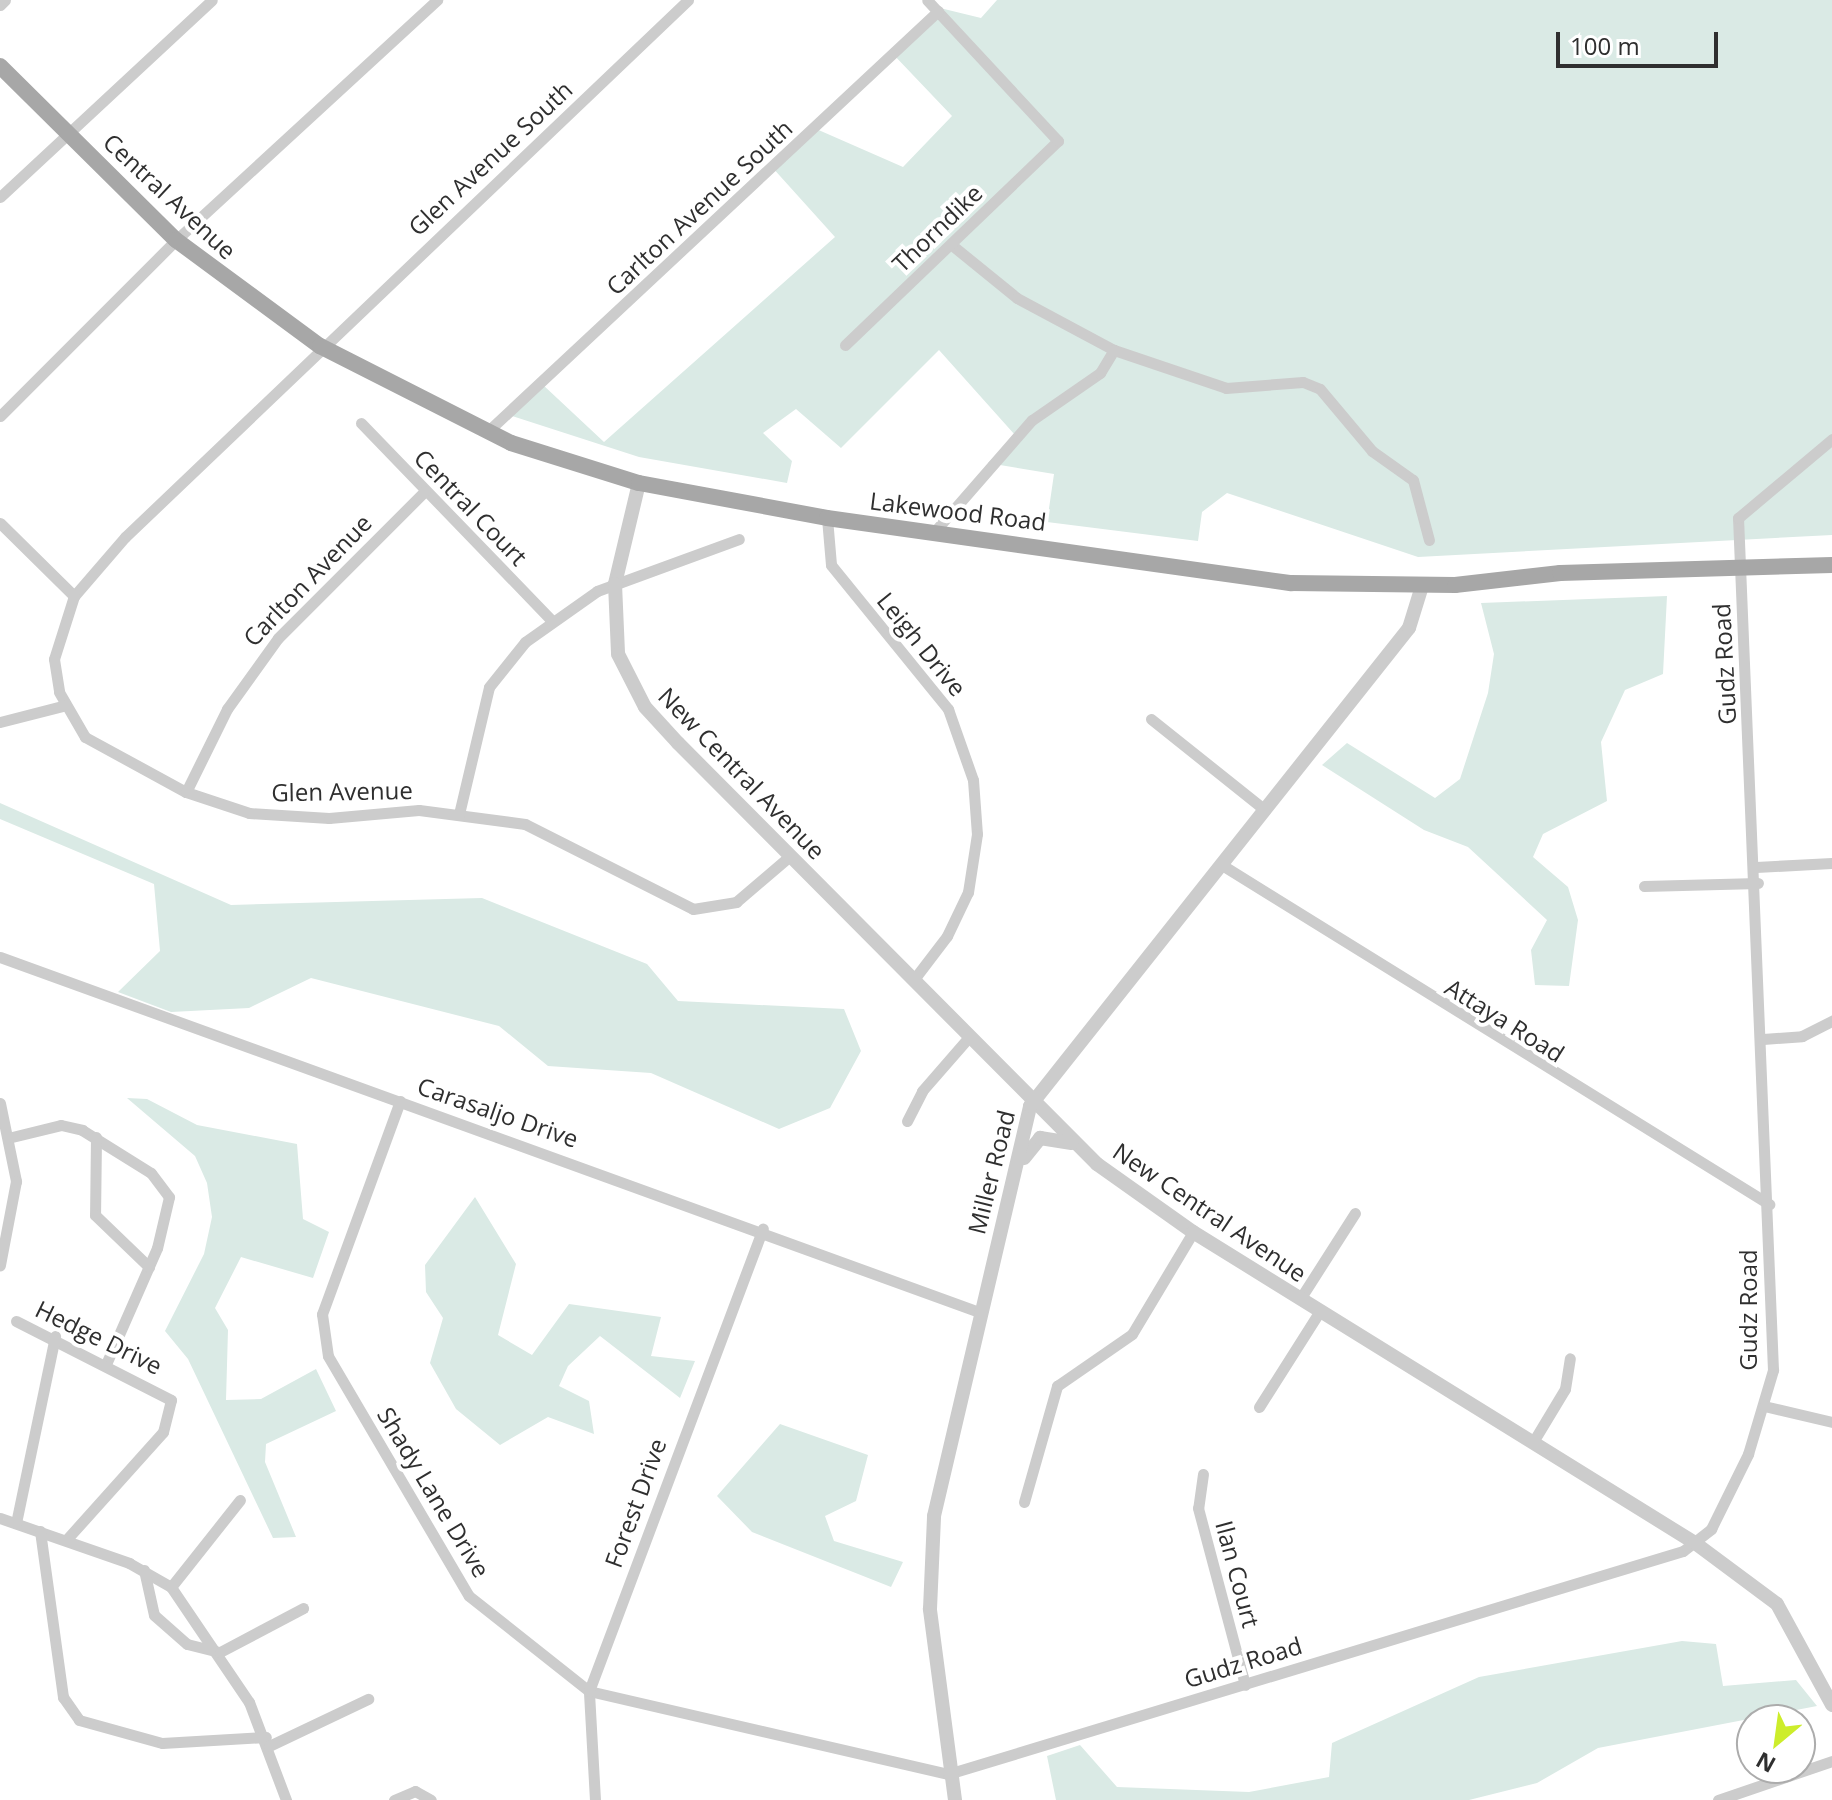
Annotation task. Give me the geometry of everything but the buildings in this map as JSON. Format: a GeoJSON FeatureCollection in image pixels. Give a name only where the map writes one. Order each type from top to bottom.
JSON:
{"type":"FeatureCollection","features":[{"type":"Feature","properties":{"kind":"main road","name":"Central Avenue"},"geometry":{"type":"LineString","coordinates":[[0,66],[176,240],[320,346]]}},
{"type":"Feature","properties":{"kind":"main road","name":"Lakewood Road"},"geometry":{"type":"LineString","coordinates":[[320,346],[487,432],[639,483],[827,518],[1291,583],[1422,586],[1620,571],[1832,565]]}},
{"type":"Feature","properties":{"kind":"street"},"geometry":{"type":"LineString","coordinates":[[0,5],[5,0]]}},
{"type":"Feature","properties":{"kind":"street"},"geometry":{"type":"LineString","coordinates":[[0,197],[65,131],[212,0]]}},
{"type":"Feature","properties":{"kind":"street"},"geometry":{"type":"LineString","coordinates":[[0,416],[176,240],[437,0]]}},
{"type":"Feature","properties":{"kind":"street","name":"Glen Avenue South"},"geometry":{"type":"LineString","coordinates":[[320,346],[688,0]]}},
{"type":"Feature","properties":{"kind":"street"},"geometry":{"type":"LineString","coordinates":[[927,0],[938,11]]}},
{"type":"Feature","properties":{"kind":"street","name":"Thorndike"},"geometry":{"type":"LineString","coordinates":[[845,345],[953,246],[1058,141],[938,11]]}},
{"type":"Feature","properties":{"kind":"street","name":"Carlton Avenue South"},"geometry":{"type":"LineString","coordinates":[[487,432],[938,11]]}},
{"type":"Feature","properties":{"kind":"street"},"geometry":{"type":"LineString","coordinates":[[953,246],[1017,298],[1114,350],[1226,388],[1303,382],[1320,389],[1372,451],[1413,480],[1429,540]]}},
{"type":"Feature","properties":{"kind":"street","name":"Glen Avenue"},"geometry":{"type":"LineString","coordinates":[[320,346],[74,596],[54,659],[66,705],[85,737],[186,792],[249,813],[288,817],[459,814],[556,835],[693,909],[736,902],[791,855]]}},
{"type":"Feature","properties":{"kind":"street"},"geometry":{"type":"LineString","coordinates":[[935,531],[1032,420],[1100,373],[1114,350]]}},
{"type":"Feature","properties":{"kind":"street","name":"Central Court"},"geometry":{"type":"LineString","coordinates":[[361,423],[552,621]]}},
{"type":"Feature","properties":{"kind":"street","name":"Gudz Road"},"geometry":{"type":"LineString","coordinates":[[952,1774],[1695,1543],[1711,1529],[1742,1466],[1764,1406],[1773,1370],[1758,883],[1738,518],[1832,439]]}},
{"type":"Feature","properties":{"kind":"street","name":"New Central Avenue"},"geometry":{"type":"LineString","coordinates":[[639,483],[615,584],[618,654],[628,682],[678,743],[915,978],[1076,1145],[1193,1232],[1695,1543],[1777,1604],[1832,1705]]}},
{"type":"Feature","properties":{"kind":"street","name":"Carlton Avenue"},"geometry":{"type":"LineString","coordinates":[[186,792],[227,709],[278,638],[425,491]]}},
{"type":"Feature","properties":{"kind":"street","name":"Leigh Drive"},"geometry":{"type":"LineString","coordinates":[[827,518],[831,565],[948,709],[973,780],[977,834],[968,892],[947,936],[915,978]]}},
{"type":"Feature","properties":{"kind":"street"},"geometry":{"type":"LineString","coordinates":[[0,523],[74,596]]}},
{"type":"Feature","properties":{"kind":"street"},"geometry":{"type":"LineString","coordinates":[[459,814],[489,687],[552,621],[615,584],[739,539]]}},
{"type":"Feature","properties":{"kind":"street","name":"Miller Road"},"geometry":{"type":"LineString","coordinates":[[955,1800],[929,1571],[979,1312],[1032,1101],[1409,628],[1422,586]]}},
{"type":"Feature","properties":{"kind":"street"},"geometry":{"type":"LineString","coordinates":[[0,722],[66,705]]}},
{"type":"Feature","properties":{"kind":"street"},"geometry":{"type":"LineString","coordinates":[[1151,719],[1265,810]]}},
{"type":"Feature","properties":{"kind":"street"},"geometry":{"type":"LineString","coordinates":[[1756,867],[1832,863]]}},
{"type":"Feature","properties":{"kind":"street","name":"Attaya Road"},"geometry":{"type":"LineString","coordinates":[[1222,865],[1769,1204]]}},
{"type":"Feature","properties":{"kind":"street"},"geometry":{"type":"LineString","coordinates":[[1644,886],[1758,883]]}},
{"type":"Feature","properties":{"kind":"street","name":"Carasaljo Drive"},"geometry":{"type":"LineString","coordinates":[[0,957],[763,1229],[979,1312]]}},
{"type":"Feature","properties":{"kind":"street"},"geometry":{"type":"LineString","coordinates":[[1763,1039],[1802,1036],[1832,1021]]}},
{"type":"Feature","properties":{"kind":"street"},"geometry":{"type":"LineString","coordinates":[[907,1121],[922,1091],[970,1036]]}},
{"type":"Feature","properties":{"kind":"street","name":"Shady Lane Drive"},"geometry":{"type":"LineString","coordinates":[[400,1101],[322,1314],[328,1356],[469,1596],[589,1691],[952,1774]]}},
{"type":"Feature","properties":{"kind":"street"},"geometry":{"type":"LineString","coordinates":[[0,1103],[12,1137],[16,1181],[0,1265]]}},
{"type":"Feature","properties":{"kind":"street"},"geometry":{"type":"LineString","coordinates":[[12,1137],[61,1125],[96,1137],[151,1173],[169,1197],[149,1267],[107,1362]]}},
{"type":"Feature","properties":{"kind":"street"},"geometry":{"type":"LineString","coordinates":[[96,1137],[95,1215],[149,1267]]}},
{"type":"Feature","properties":{"kind":"street"},"geometry":{"type":"LineString","coordinates":[[1010,1188],[1030,1144],[1052,1138],[1076,1145]]}},
{"type":"Feature","properties":{"kind":"street"},"geometry":{"type":"LineString","coordinates":[[1300,1299],[1355,1213]]}},
{"type":"Feature","properties":{"kind":"street","name":"Forest Drive"},"geometry":{"type":"LineString","coordinates":[[595,1800],[589,1691],[763,1229]]}},
{"type":"Feature","properties":{"kind":"street"},"geometry":{"type":"LineString","coordinates":[[1024,1502],[1057,1386],[1132,1334],[1193,1232]]}},
{"type":"Feature","properties":{"kind":"street"},"geometry":{"type":"LineString","coordinates":[[1259,1407],[1320,1311]]}},
{"type":"Feature","properties":{"kind":"street","name":"Hedge Drive"},"geometry":{"type":"LineString","coordinates":[[16,1321],[107,1362],[171,1400],[170,1422],[66,1540]]}},
{"type":"Feature","properties":{"kind":"street"},"geometry":{"type":"LineString","coordinates":[[16,1523],[55,1336]]}},
{"type":"Feature","properties":{"kind":"street"},"geometry":{"type":"LineString","coordinates":[[1533,1442],[1565,1389],[1570,1358]]}},
{"type":"Feature","properties":{"kind":"street"},"geometry":{"type":"LineString","coordinates":[[1764,1406],[1832,1422]]}},
{"type":"Feature","properties":{"kind":"street","name":"Ilan Court"},"geometry":{"type":"LineString","coordinates":[[1203,1474],[1198,1508],[1245,1685]]}},
{"type":"Feature","properties":{"kind":"street"},"geometry":{"type":"LineString","coordinates":[[171,1587],[240,1500]]}},
{"type":"Feature","properties":{"kind":"street"},"geometry":{"type":"LineString","coordinates":[[0,1518],[144,1570],[171,1587],[220,1652],[268,1742],[286,1800]]}},
{"type":"Feature","properties":{"kind":"street"},"geometry":{"type":"LineString","coordinates":[[40,1531],[63,1697],[79,1720],[162,1743],[268,1742],[368,1699]]}},
{"type":"Feature","properties":{"kind":"street"},"geometry":{"type":"LineString","coordinates":[[144,1570],[161,1626],[187,1644],[220,1652],[303,1608]]}},
{"type":"Feature","properties":{"kind":"street"},"geometry":{"type":"LineString","coordinates":[[1718,1800],[1832,1761]]}},
{"type":"Feature","properties":{"kind":"street"},"geometry":{"type":"LineString","coordinates":[[394,1800],[415,1791],[431,1800]]}},
{"type":"Feature","properties":{"kind":"shaded area"},"geometry":{"type":"Polygon","coordinates":[[[997,0],[1832,0],[1832,535],[1418,557],[1227,493],[1202,512],[1198,541],[1047,522],[1054,474],[988,463],[1015,435],[939,350],[841,448],[796,409],[763,433],[792,461],[787,483],[639,457],[509,415],[542,384],[604,442],[835,237],[771,166],[814,128],[903,167],[952,116],[892,53],[940,8],[981,18],[997,0]]]}},
{"type":"Feature","properties":{"kind":"shaded area"},"geometry":{"type":"Polygon","coordinates":[[[1667,596],[1663,674],[1625,690],[1601,742],[1607,801],[1543,834],[1533,857],[1568,887],[1578,920],[1569,986],[1535,985],[1531,950],[1547,920],[1468,847],[1424,830],[1322,765],[1347,743],[1435,798],[1460,779],[1488,693],[1494,654],[1481,603],[1667,596]]]}},
{"type":"Feature","properties":{"kind":"shaded area"},"geometry":{"type":"Polygon","coordinates":[[[0,803],[231,905],[482,898],[647,964],[678,1001],[844,1009],[861,1051],[830,1108],[779,1129],[651,1073],[548,1066],[499,1026],[311,978],[249,1008],[171,1012],[118,992],[160,951],[154,884],[0,819],[0,803]]]}},
{"type":"Feature","properties":{"kind":"shaded area"},"geometry":{"type":"Polygon","coordinates":[[[127,1098],[147,1099],[197,1125],[297,1144],[303,1219],[329,1232],[313,1278],[241,1257],[215,1308],[228,1330],[226,1400],[261,1399],[316,1369],[336,1411],[266,1444],[265,1462],[296,1537],[273,1538],[188,1359],[165,1331],[204,1254],[212,1217],[207,1183],[195,1156],[127,1098]]]}},
{"type":"Feature","properties":{"kind":"shaded area"},"geometry":{"type":"Polygon","coordinates":[[[475,1197],[516,1264],[498,1335],[532,1355],[569,1304],[661,1317],[651,1356],[695,1361],[680,1398],[600,1336],[568,1366],[559,1386],[589,1401],[594,1434],[548,1417],[500,1445],[456,1409],[430,1363],[443,1318],[426,1292],[425,1265],[475,1197]]]}},
{"type":"Feature","properties":{"kind":"shaded area"},"geometry":{"type":"Polygon","coordinates":[[[780,1424],[868,1455],[856,1501],[825,1516],[834,1541],[903,1562],[891,1587],[752,1532],[717,1496],[780,1424]]]}},
{"type":"Feature","properties":{"kind":"shaded area"},"geometry":{"type":"Polygon","coordinates":[[[1682,1641],[1716,1644],[1723,1686],[1796,1680],[1815,1704],[1736,1704],[1736,1722],[1598,1748],[1537,1783],[1469,1800],[1056,1800],[1047,1756],[1080,1745],[1117,1787],[1249,1792],[1329,1777],[1332,1743],[1479,1677],[1682,1641]]]}}]}
